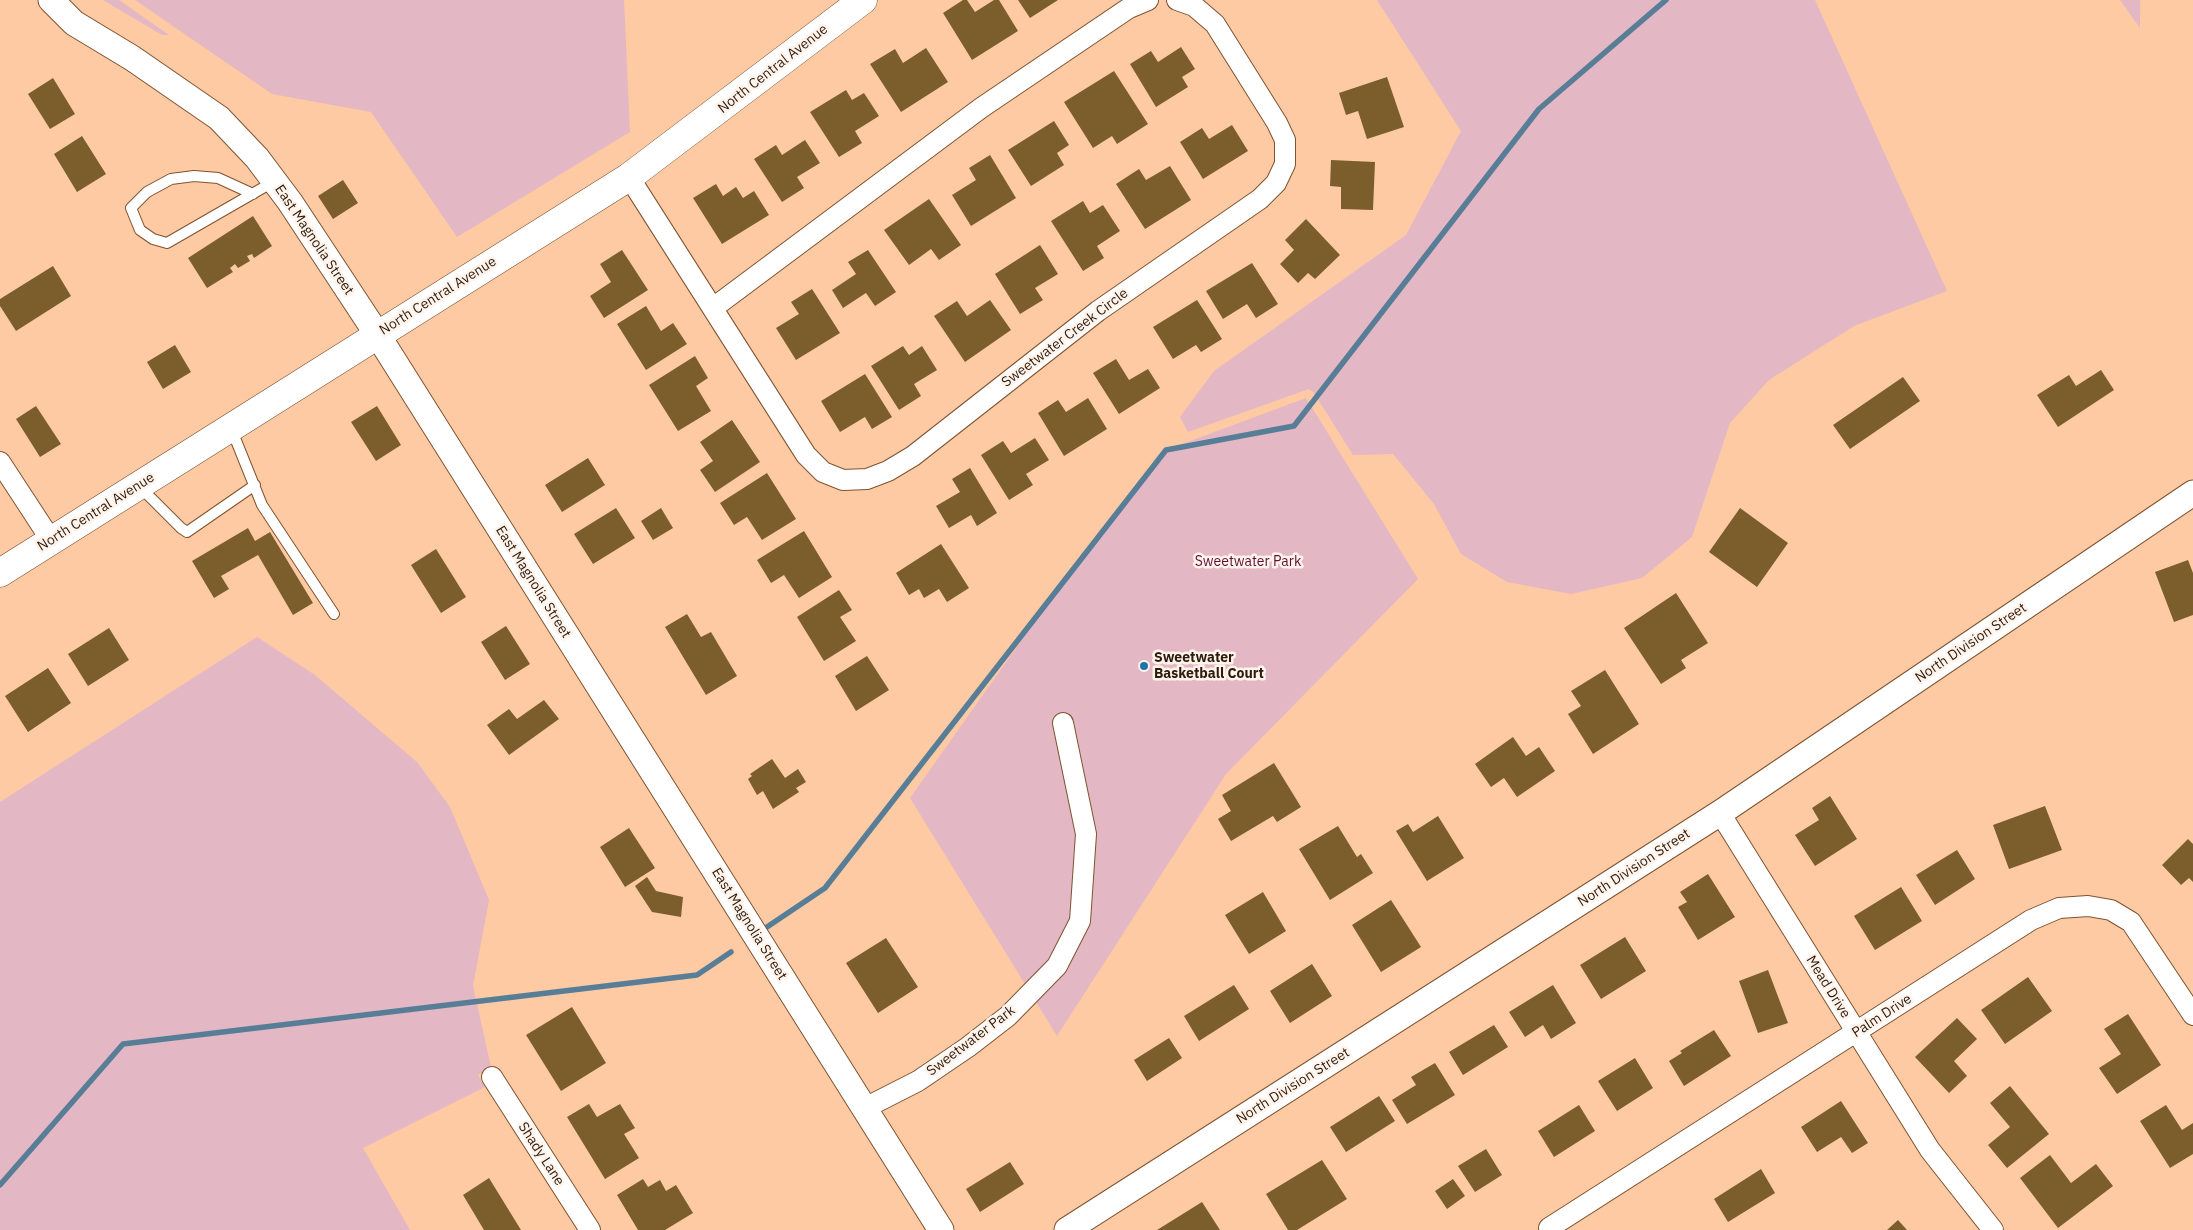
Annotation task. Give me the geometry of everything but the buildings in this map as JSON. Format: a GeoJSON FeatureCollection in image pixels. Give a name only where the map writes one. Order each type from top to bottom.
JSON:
{"type":"FeatureCollection","features":[{"type":"Feature","properties":{"kind":"main road","name":"North Central Avenue"},"geometry":{"type":"LineString","coordinates":[[0,573],[629,177],[863,0]]}},
{"type":"Feature","properties":{"kind":"street","name":"East Magnolia Street"},"geometry":{"type":"LineString","coordinates":[[51,0],[74,22],[132,58],[219,118],[257,158],[274,181],[377,334],[941,1230]]}},
{"type":"Feature","properties":{"kind":"street"},"geometry":{"type":"LineString","coordinates":[[713,308],[981,108],[1130,8],[1148,0]]}},
{"type":"Feature","properties":{"kind":"street","name":"Sweetwater Creek Circle"},"geometry":{"type":"LineString","coordinates":[[629,177],[806,455],[823,472],[843,480],[867,479],[888,472],[912,456],[1098,311],[1260,199],[1276,183],[1285,164],[1285,140],[1278,123],[1214,24],[1194,6],[1177,0]]}},
{"type":"Feature","properties":{"kind":"street"},"geometry":{"type":"LineString","coordinates":[[0,462],[51,540]]}},
{"type":"Feature","properties":{"kind":"street","name":"North Division Street"},"geometry":{"type":"LineString","coordinates":[[1066,1230],[1720,813],[2193,493]]}},
{"type":"Feature","properties":{"kind":"street","name":"Sweetwater Park"},"geometry":{"type":"LineString","coordinates":[[865,1108],[918,1081],[968,1047],[1008,1016],[1057,966],[1080,921],[1086,834],[1064,723]]}},
{"type":"Feature","properties":{"kind":"street","name":"Mead Drive"},"geometry":{"type":"LineString","coordinates":[[1720,813],[1930,1150],[1993,1230]]}},
{"type":"Feature","properties":{"kind":"street","name":"Palm Drive"},"geometry":{"type":"LineString","coordinates":[[1549,1228],[2031,920],[2059,908],[2088,906],[2111,910],[2131,922],[2193,1015]]}},
{"type":"Feature","properties":{"kind":"street","name":"Shady Lane"},"geometry":{"type":"LineString","coordinates":[[492,1077],[590,1230]]}},
{"type":"Feature","properties":{"kind":"lane"},"geometry":{"type":"LineString","coordinates":[[253,194],[218,178],[194,176],[171,179],[147,192],[131,208],[140,230],[153,238],[167,243],[253,194],[274,181]]}},
{"type":"Feature","properties":{"kind":"lane"},"geometry":{"type":"LineString","coordinates":[[230,427],[262,505],[334,614]]}},
{"type":"Feature","properties":{"kind":"lane"},"geometry":{"type":"LineString","coordinates":[[138,485],[180,528],[187,532],[255,486]]}},
{"type":"Feature","properties":{"kind":"green space"},"geometry":{"type":"Polygon","coordinates":[[[103,0],[119,0],[169,35],[162,35],[103,0]]]}},
{"type":"Feature","properties":{"kind":"green space"},"geometry":{"type":"Polygon","coordinates":[[[135,0],[624,0],[630,132],[457,237],[371,112],[272,94],[135,0]]]}},
{"type":"Feature","properties":{"kind":"green space"},"geometry":{"type":"Polygon","coordinates":[[[1377,0],[1815,0],[1947,291],[1854,326],[1769,380],[1730,423],[1692,537],[1642,578],[1571,594],[1507,582],[1461,554],[1434,504],[1393,454],[1353,455],[1314,393],[1309,389],[1188,432],[1180,417],[1214,371],[1406,235],[1461,131],[1377,0]]]}},
{"type":"Feature","properties":{"kind":"green space"},"geometry":{"type":"Polygon","coordinates":[[[2120,0],[2140,0],[2140,28],[2120,0]]]}},
{"type":"Feature","properties":{"kind":"green space","name":"Sweetwater Park"},"geometry":{"type":"Polygon","coordinates":[[[1306,398],[1418,579],[1226,774],[1057,1036],[910,798],[1055,593],[1166,450],[1306,398]]]}},
{"type":"Feature","properties":{"kind":"green space"},"geometry":{"type":"Polygon","coordinates":[[[257,637],[315,675],[417,762],[450,807],[489,900],[473,986],[491,1067],[478,1075],[485,1087],[363,1148],[410,1230],[0,1230],[0,802],[257,637]]]}},
{"type":"Feature","properties":{"kind":"waterway"},"geometry":{"type":"LineString","coordinates":[[761,931],[825,888],[1166,450],[1294,426],[1539,109],[1666,0]]}},
{"type":"Feature","properties":{"kind":"waterway"},"geometry":{"type":"LineString","coordinates":[[0,1185],[123,1044],[697,975],[731,952]]}},
{"type":"Feature","properties":{"kind":"place","name":"Sweetwater Basketball Court"},"geometry":{"type":"Point","coordinates":[1144,666]}}]}
